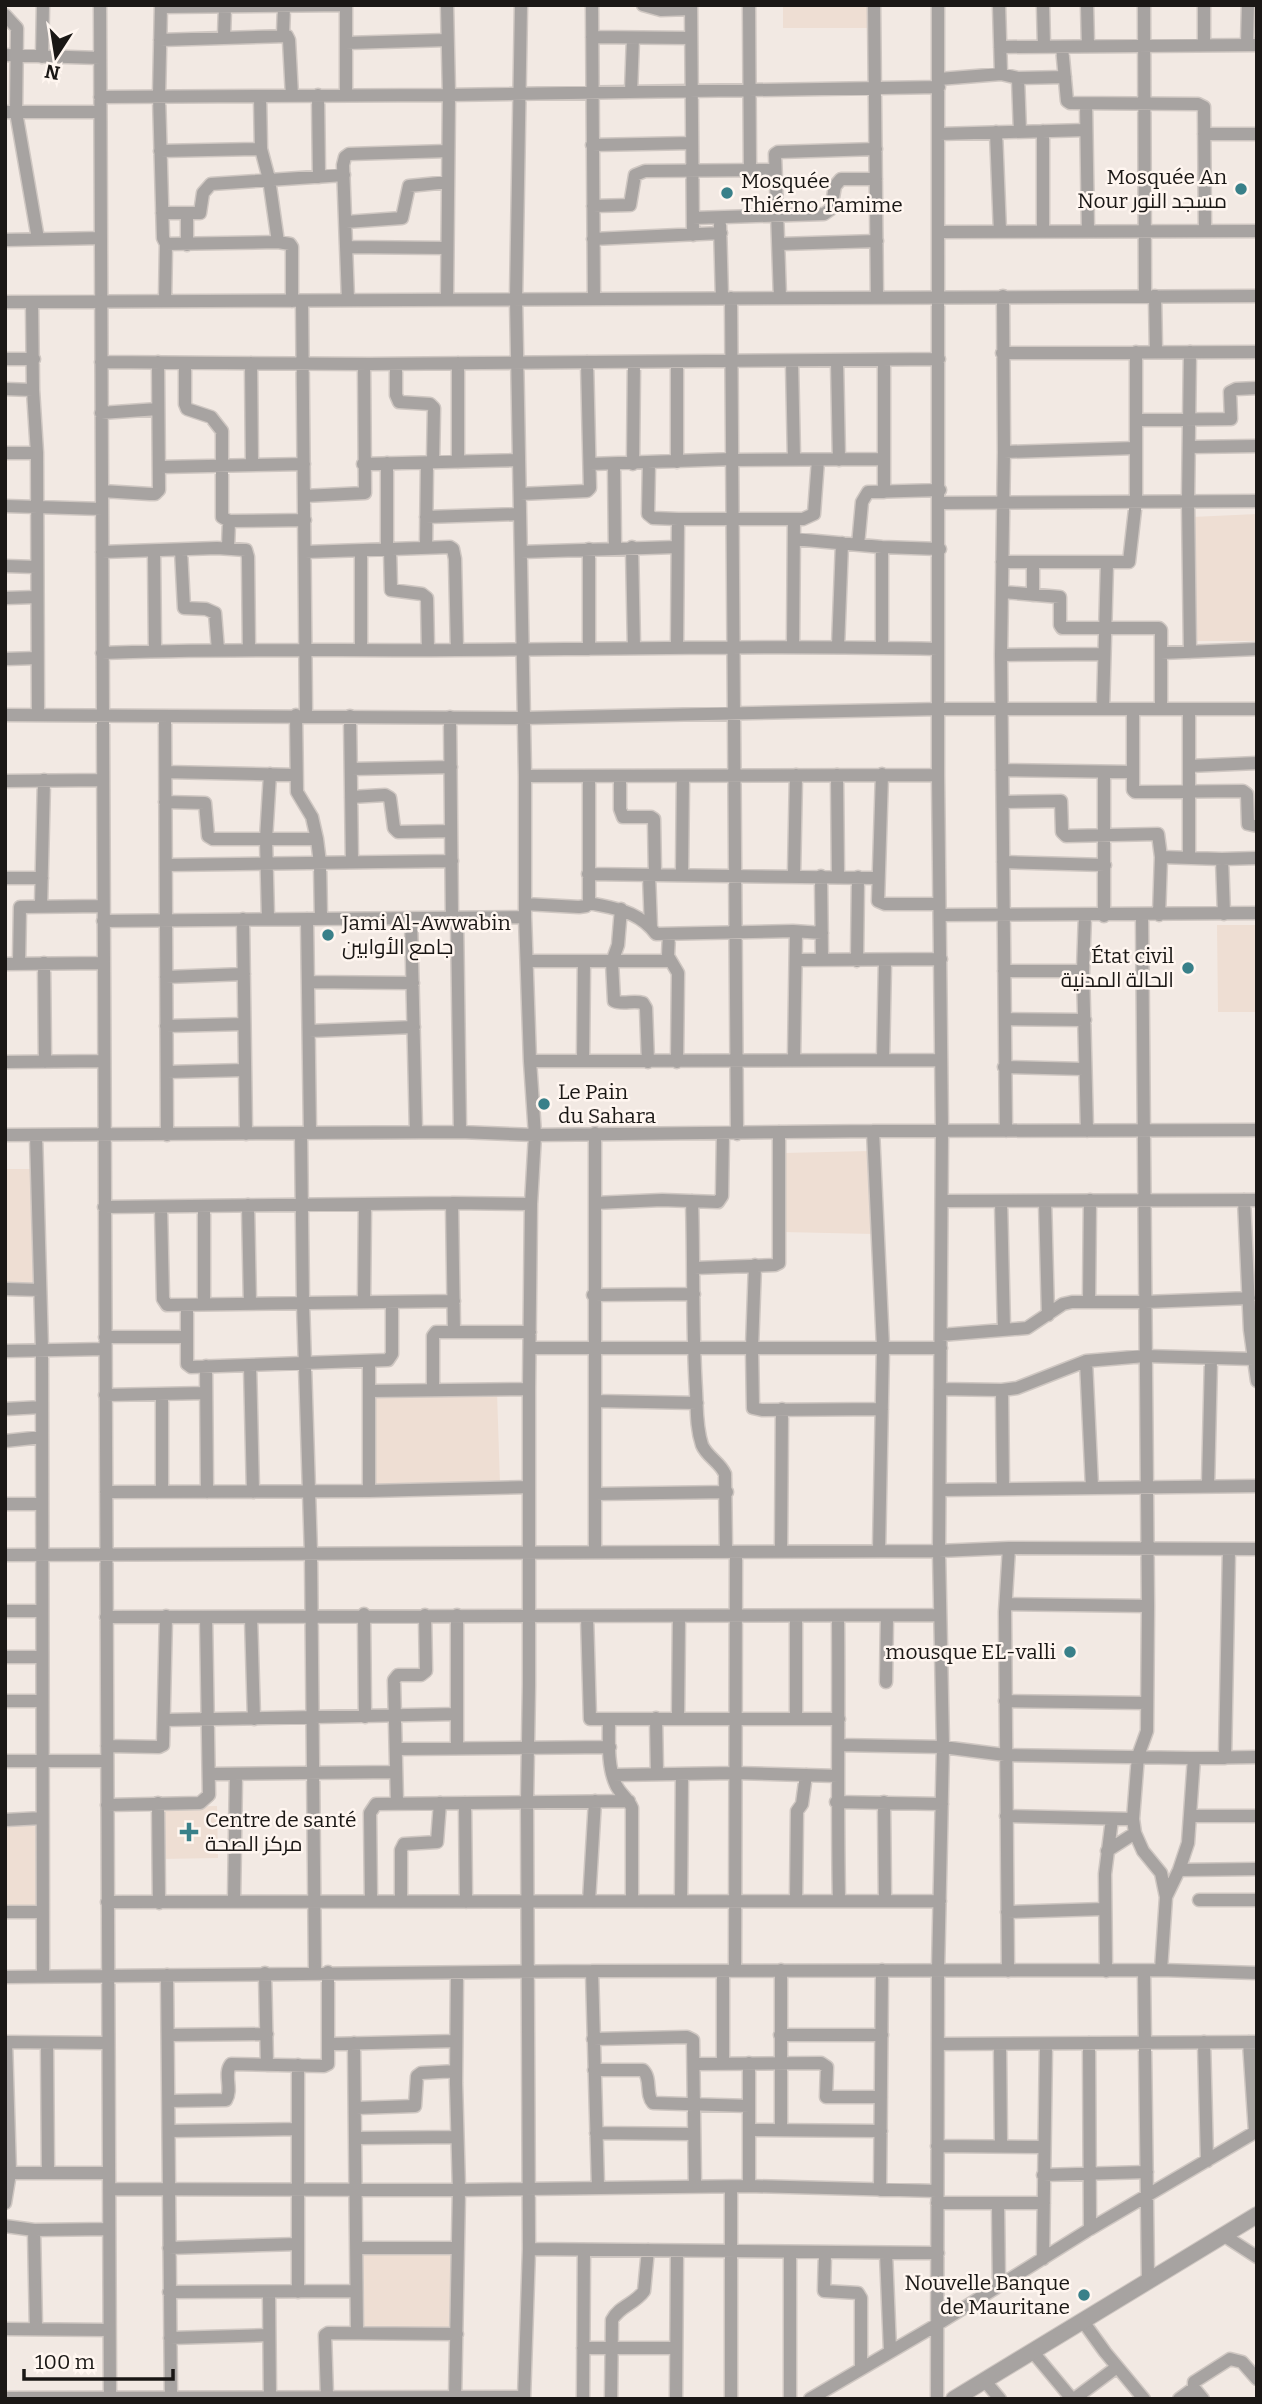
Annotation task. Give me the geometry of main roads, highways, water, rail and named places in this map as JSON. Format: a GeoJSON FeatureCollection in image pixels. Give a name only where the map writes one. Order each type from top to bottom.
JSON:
{"type":"FeatureCollection","features":[{"type":"Feature","properties":{"kind":"place","name":"Mosquée An Nour مسجد النور"},"geometry":{"type":"Point","coordinates":[1241,189]}},
{"type":"Feature","properties":{"kind":"place","name":"Mosquée Thiérno Tamime"},"geometry":{"type":"Point","coordinates":[727,193]}},
{"type":"Feature","properties":{"kind":"place","name":"Jami Al-Awwabin جامع الأوابين"},"geometry":{"type":"Point","coordinates":[328,935]}},
{"type":"Feature","properties":{"kind":"place","name":"État civil الحالة المدنية"},"geometry":{"type":"Point","coordinates":[1188,968]}},
{"type":"Feature","properties":{"kind":"place","name":"Le Pain du Sahara"},"geometry":{"type":"Point","coordinates":[544,1104]}},
{"type":"Feature","properties":{"kind":"place","name":"mousque EL-valli"},"geometry":{"type":"Point","coordinates":[1070,1652]}},
{"type":"Feature","properties":{"kind":"place","name":"Centre de santé مركز الصحة"},"geometry":{"type":"Point","coordinates":[189,1832]}},
{"type":"Feature","properties":{"kind":"place","name":"Nouvelle Banque de Mauritane"},"geometry":{"type":"Point","coordinates":[1084,2295]}}]}
